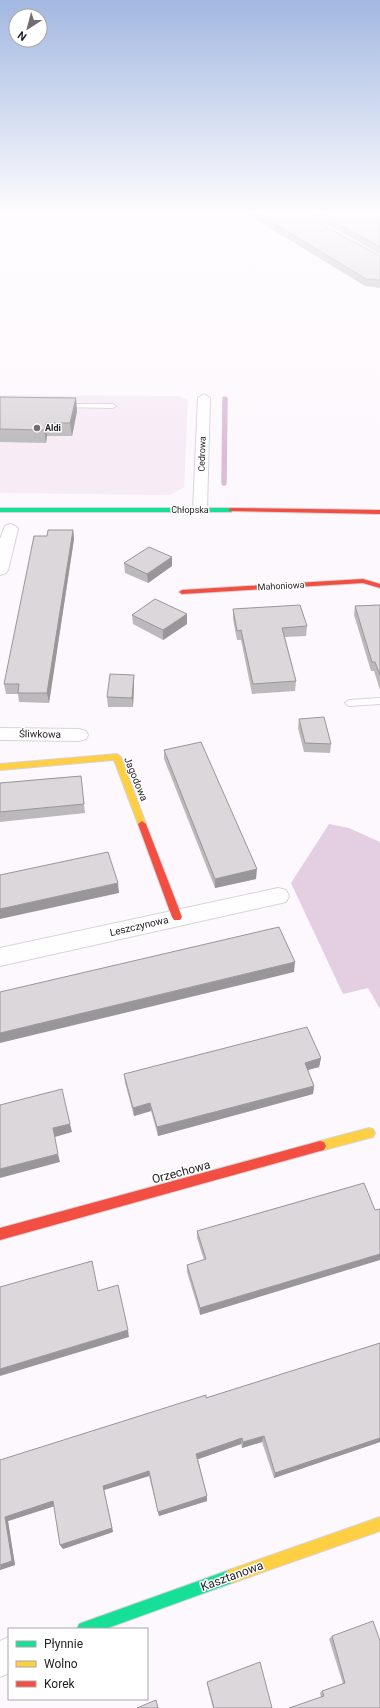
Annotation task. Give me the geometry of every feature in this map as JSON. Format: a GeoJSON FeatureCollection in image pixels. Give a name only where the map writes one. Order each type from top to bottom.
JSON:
{"type":"FeatureCollection","features":[{"type":"Feature","properties":{"kind":"street","name":"Cedrowa"},"geometry":{"type":"LineString","coordinates":[[200,510],[204,398]]}},
{"type":"Feature","properties":{"kind":"street","name":"Chłopska"},"geometry":{"type":"LineString","coordinates":[[0,510],[380,512]]}},
{"type":"Feature","properties":{"kind":"street"},"geometry":{"type":"LineString","coordinates":[[0,570],[10,529]]}},
{"type":"Feature","properties":{"kind":"street","name":"Mahoniowa"},"geometry":{"type":"LineString","coordinates":[[182,592],[363,582],[380,586]]}},
{"type":"Feature","properties":{"kind":"street","name":"Śliwkowa"},"geometry":{"type":"LineString","coordinates":[[0,734],[79,735]]}},
{"type":"Feature","properties":{"kind":"street","name":"Jagodowa"},"geometry":{"type":"LineString","coordinates":[[0,767],[117,757],[177,917]]}},
{"type":"Feature","properties":{"kind":"street","name":"Leszczynowa"},"geometry":{"type":"LineString","coordinates":[[0,958],[177,917],[278,896]]}},
{"type":"Feature","properties":{"kind":"street","name":"Orzechowa"},"geometry":{"type":"LineString","coordinates":[[0,1234],[369,1133]]}},
{"type":"Feature","properties":{"kind":"street","name":"Kasztanowa"},"geometry":{"type":"LineString","coordinates":[[87,1628],[380,1524]]}},
{"type":"Feature","properties":{"kind":"lane"},"geometry":{"type":"LineString","coordinates":[[53,406],[113,406]]}},
{"type":"Feature","properties":{"kind":"lane"},"geometry":{"type":"LineString","coordinates":[[349,703],[380,701]]}},
{"type":"Feature","properties":{"kind":"shaded area"},"geometry":{"type":"Polygon","coordinates":[[[0,395],[179,396],[188,400],[184,487],[170,495],[0,493],[0,395]]]}},
{"type":"Feature","properties":{"kind":"shaded area"},"geometry":{"type":"Polygon","coordinates":[[[329,824],[349,828],[380,842],[380,1009],[368,988],[343,994],[291,883],[329,824]]]}},
{"type":"Feature","properties":{"kind":"building"},"geometry":{"type":"Polygon","coordinates":[[[0,397],[76,398],[70,423],[46,423],[44,430],[0,429],[0,397]]]}},
{"type":"Feature","properties":{"kind":"building"},"geometry":{"type":"Polygon","coordinates":[[[48,530],[73,530],[47,693],[18,693],[19,684],[4,684],[34,536],[47,536],[48,530]]]}},
{"type":"Feature","properties":{"kind":"building"},"geometry":{"type":"Polygon","coordinates":[[[149,547],[172,557],[147,574],[124,563],[149,547]]]}},
{"type":"Feature","properties":{"kind":"building"},"geometry":{"type":"Polygon","coordinates":[[[155,599],[187,614],[163,630],[132,615],[155,599]]]}},
{"type":"Feature","properties":{"kind":"building"},"geometry":{"type":"Polygon","coordinates":[[[300,605],[307,626],[282,628],[296,681],[253,684],[241,630],[237,631],[233,609],[300,605]]]}},
{"type":"Feature","properties":{"kind":"building"},"geometry":{"type":"Polygon","coordinates":[[[380,605],[380,675],[375,662],[372,662],[355,606],[380,605]]]}},
{"type":"Feature","properties":{"kind":"building"},"geometry":{"type":"Polygon","coordinates":[[[110,674],[134,675],[132,698],[107,697],[110,674]]]}},
{"type":"Feature","properties":{"kind":"building"},"geometry":{"type":"Polygon","coordinates":[[[324,717],[331,744],[305,743],[299,719],[324,717]]]}},
{"type":"Feature","properties":{"kind":"building"},"geometry":{"type":"Polygon","coordinates":[[[201,742],[257,869],[215,879],[164,750],[201,742]]]}},
{"type":"Feature","properties":{"kind":"building"},"geometry":{"type":"Polygon","coordinates":[[[81,776],[84,804],[0,812],[0,783],[81,776]]]}},
{"type":"Feature","properties":{"kind":"building"},"geometry":{"type":"Polygon","coordinates":[[[108,852],[118,883],[0,909],[0,875],[108,852]]]}},
{"type":"Feature","properties":{"kind":"building"},"geometry":{"type":"Polygon","coordinates":[[[279,927],[295,962],[0,1033],[0,992],[279,927]]]}},
{"type":"Feature","properties":{"kind":"building"},"geometry":{"type":"Polygon","coordinates":[[[307,1027],[321,1058],[305,1063],[314,1086],[157,1127],[150,1103],[133,1108],[124,1074],[307,1027]]]}},
{"type":"Feature","properties":{"kind":"building"},"geometry":{"type":"Polygon","coordinates":[[[62,1089],[70,1124],[53,1128],[58,1154],[0,1169],[0,1105],[62,1089]]]}},
{"type":"Feature","properties":{"kind":"building"},"geometry":{"type":"Polygon","coordinates":[[[364,1183],[375,1210],[380,1209],[380,1254],[200,1308],[187,1265],[206,1259],[197,1231],[364,1183]]]}},
{"type":"Feature","properties":{"kind":"building"},"geometry":{"type":"Polygon","coordinates":[[[92,1261],[98,1291],[118,1285],[128,1330],[0,1369],[0,1287],[92,1261]]]}},
{"type":"Feature","properties":{"kind":"building"},"geometry":{"type":"Polygon","coordinates":[[[380,1343],[380,1438],[275,1473],[264,1436],[243,1442],[242,1438],[196,1454],[207,1496],[158,1512],[149,1471],[103,1486],[112,1528],[60,1545],[53,1501],[5,1517],[12,1561],[0,1565],[0,1460],[206,1395],[206,1398],[380,1343]]]}},
{"type":"Feature","properties":{"kind":"building"},"geometry":{"type":"Polygon","coordinates":[[[373,1621],[380,1641],[380,1708],[289,1708],[324,1696],[322,1691],[345,1683],[332,1636],[373,1621]]]}},
{"type":"Feature","properties":{"kind":"building"},"geometry":{"type":"Polygon","coordinates":[[[260,1662],[272,1708],[214,1708],[207,1682],[260,1662]]]}},
{"type":"Feature","properties":{"kind":"building"},"geometry":{"type":"Polygon","coordinates":[[[156,1700],[158,1708],[137,1708],[156,1700]]]}},
{"type":"Feature","properties":{"kind":"waterway"},"geometry":{"type":"LineString","coordinates":[[224,483],[225,399]]}},
{"type":"Feature","properties":{"kind":"traffic: fast"},"geometry":{"type":"LineString","coordinates":[[0,510],[231,510]]}},
{"type":"Feature","properties":{"kind":"traffic: fast"},"geometry":{"type":"LineString","coordinates":[[87,1628],[232,1576]]}},
{"type":"Feature","properties":{"kind":"traffic: slow"},"geometry":{"type":"LineString","coordinates":[[0,767],[117,757],[142,824]]}},
{"type":"Feature","properties":{"kind":"traffic: slow"},"geometry":{"type":"LineString","coordinates":[[320,1146],[369,1133]]}},
{"type":"Feature","properties":{"kind":"traffic: slow"},"geometry":{"type":"LineString","coordinates":[[232,1576],[380,1524]]}},
{"type":"Feature","properties":{"kind":"traffic: jam"},"geometry":{"type":"LineString","coordinates":[[231,510],[380,512]]}},
{"type":"Feature","properties":{"kind":"traffic: jam"},"geometry":{"type":"LineString","coordinates":[[182,592],[363,581],[380,586]]}},
{"type":"Feature","properties":{"kind":"traffic: jam"},"geometry":{"type":"LineString","coordinates":[[142,824],[177,917]]}},
{"type":"Feature","properties":{"kind":"traffic: jam"},"geometry":{"type":"LineString","coordinates":[[0,1234],[320,1146]]}},
{"type":"Feature","properties":{"kind":"place","name":"Aldi"},"geometry":{"type":"Point","coordinates":[37,428]}}]}
